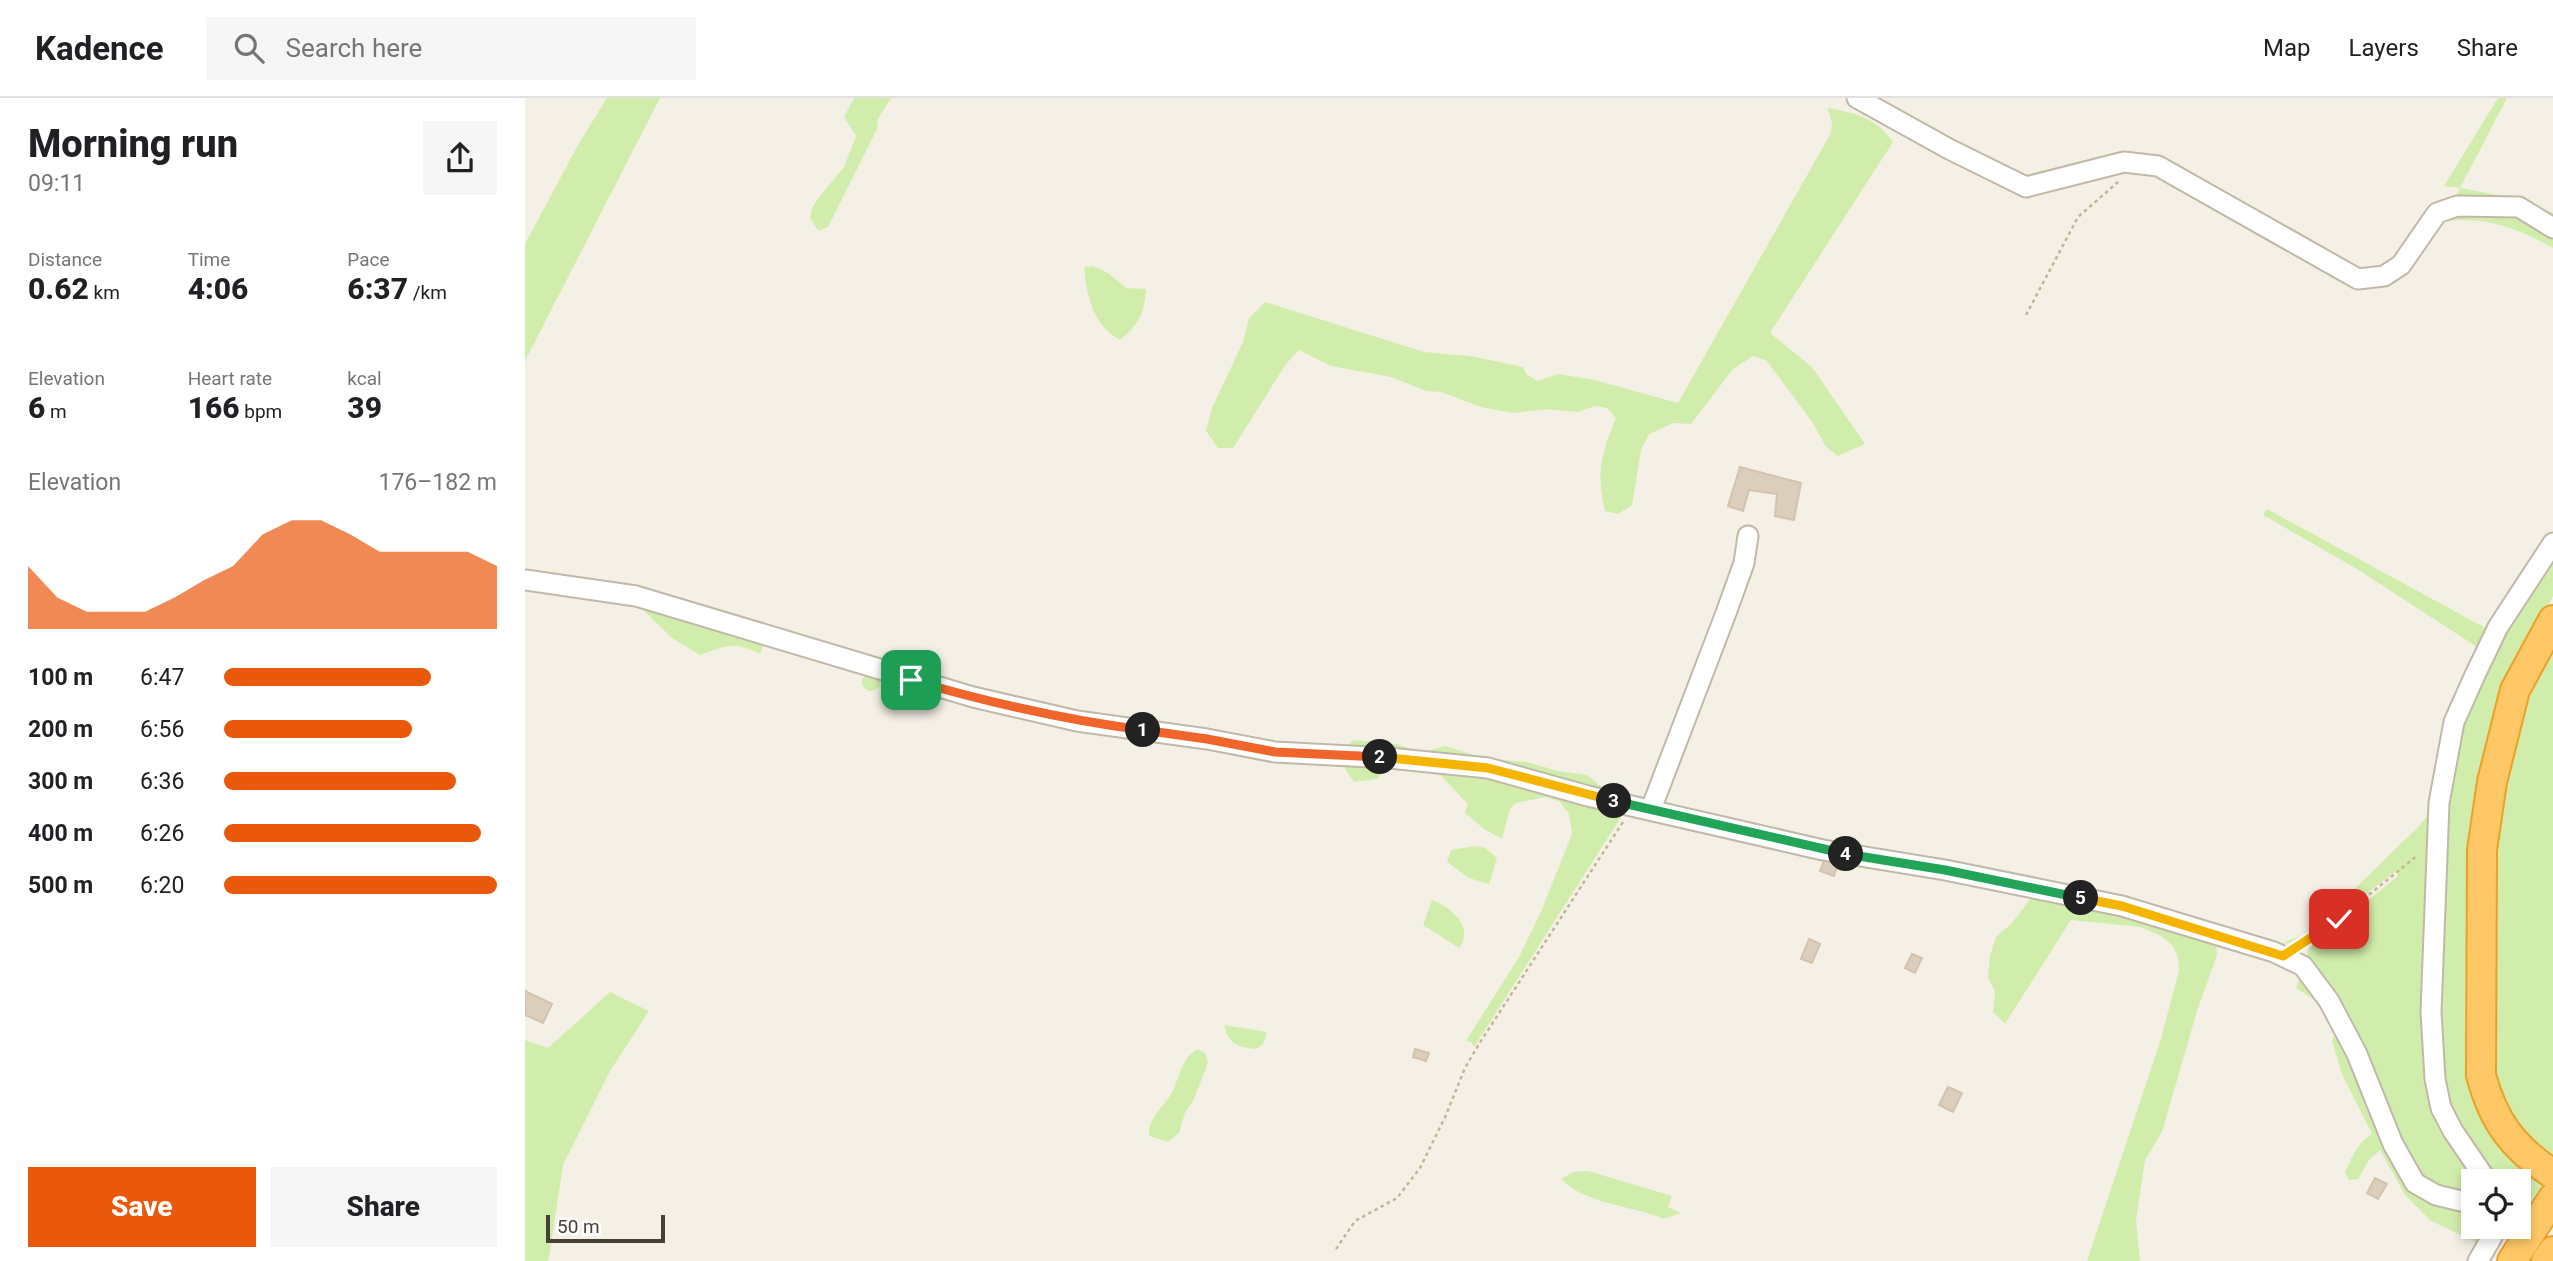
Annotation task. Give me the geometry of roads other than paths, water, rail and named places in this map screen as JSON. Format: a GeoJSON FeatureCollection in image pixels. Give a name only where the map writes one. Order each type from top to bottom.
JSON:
{"type":"FeatureCollection","features":[{"type":"Feature","properties":{"kind":"highway"},"geometry":{"type":"LineString","coordinates":[[2545,1169],[2517,1146],[2503,1128],[2488,1102],[2481,1075],[2482,849],[2492,782],[2515,690],[2553,620]]}},
{"type":"Feature","properties":{"kind":"highway"},"geometry":{"type":"LineString","coordinates":[[2512,1261],[2553,1198]]}},
{"type":"Feature","properties":{"kind":"highway"},"geometry":{"type":"LineString","coordinates":[[2546,1261],[2553,1251]]}},
{"type":"Feature","properties":{"kind":"street"},"geometry":{"type":"LineString","coordinates":[[1857,98],[1949,149],[2026,187],[2124,162],[2158,166],[2358,279],[2384,276],[2401,265],[2437,213],[2457,206],[2519,206],[2553,228]]}},
{"type":"Feature","properties":{"kind":"street"},"geometry":{"type":"LineString","coordinates":[[1642,807],[1727,613],[1744,563],[1748,536]]}},
{"type":"Feature","properties":{"kind":"street"},"geometry":{"type":"LineString","coordinates":[[2479,1169],[2441,1108],[2435,1079],[2431,1012],[2436,839],[2443,773],[2454,722],[2498,627],[2553,543]]}},
{"type":"Feature","properties":{"kind":"street"},"geometry":{"type":"LineString","coordinates":[[525,580],[636,596],[973,697],[1077,721],[1207,739],[1275,752],[1389,758],[1488,768],[1823,850],[1945,870],[2122,906],[2283,956],[2303,966],[2329,1001],[2357,1054],[2393,1144],[2415,1183],[2437,1195],[2461,1201]]}},
{"type":"Feature","properties":{"kind":"street"},"geometry":{"type":"LineString","coordinates":[[2478,1261],[2491,1239]]}}]}
